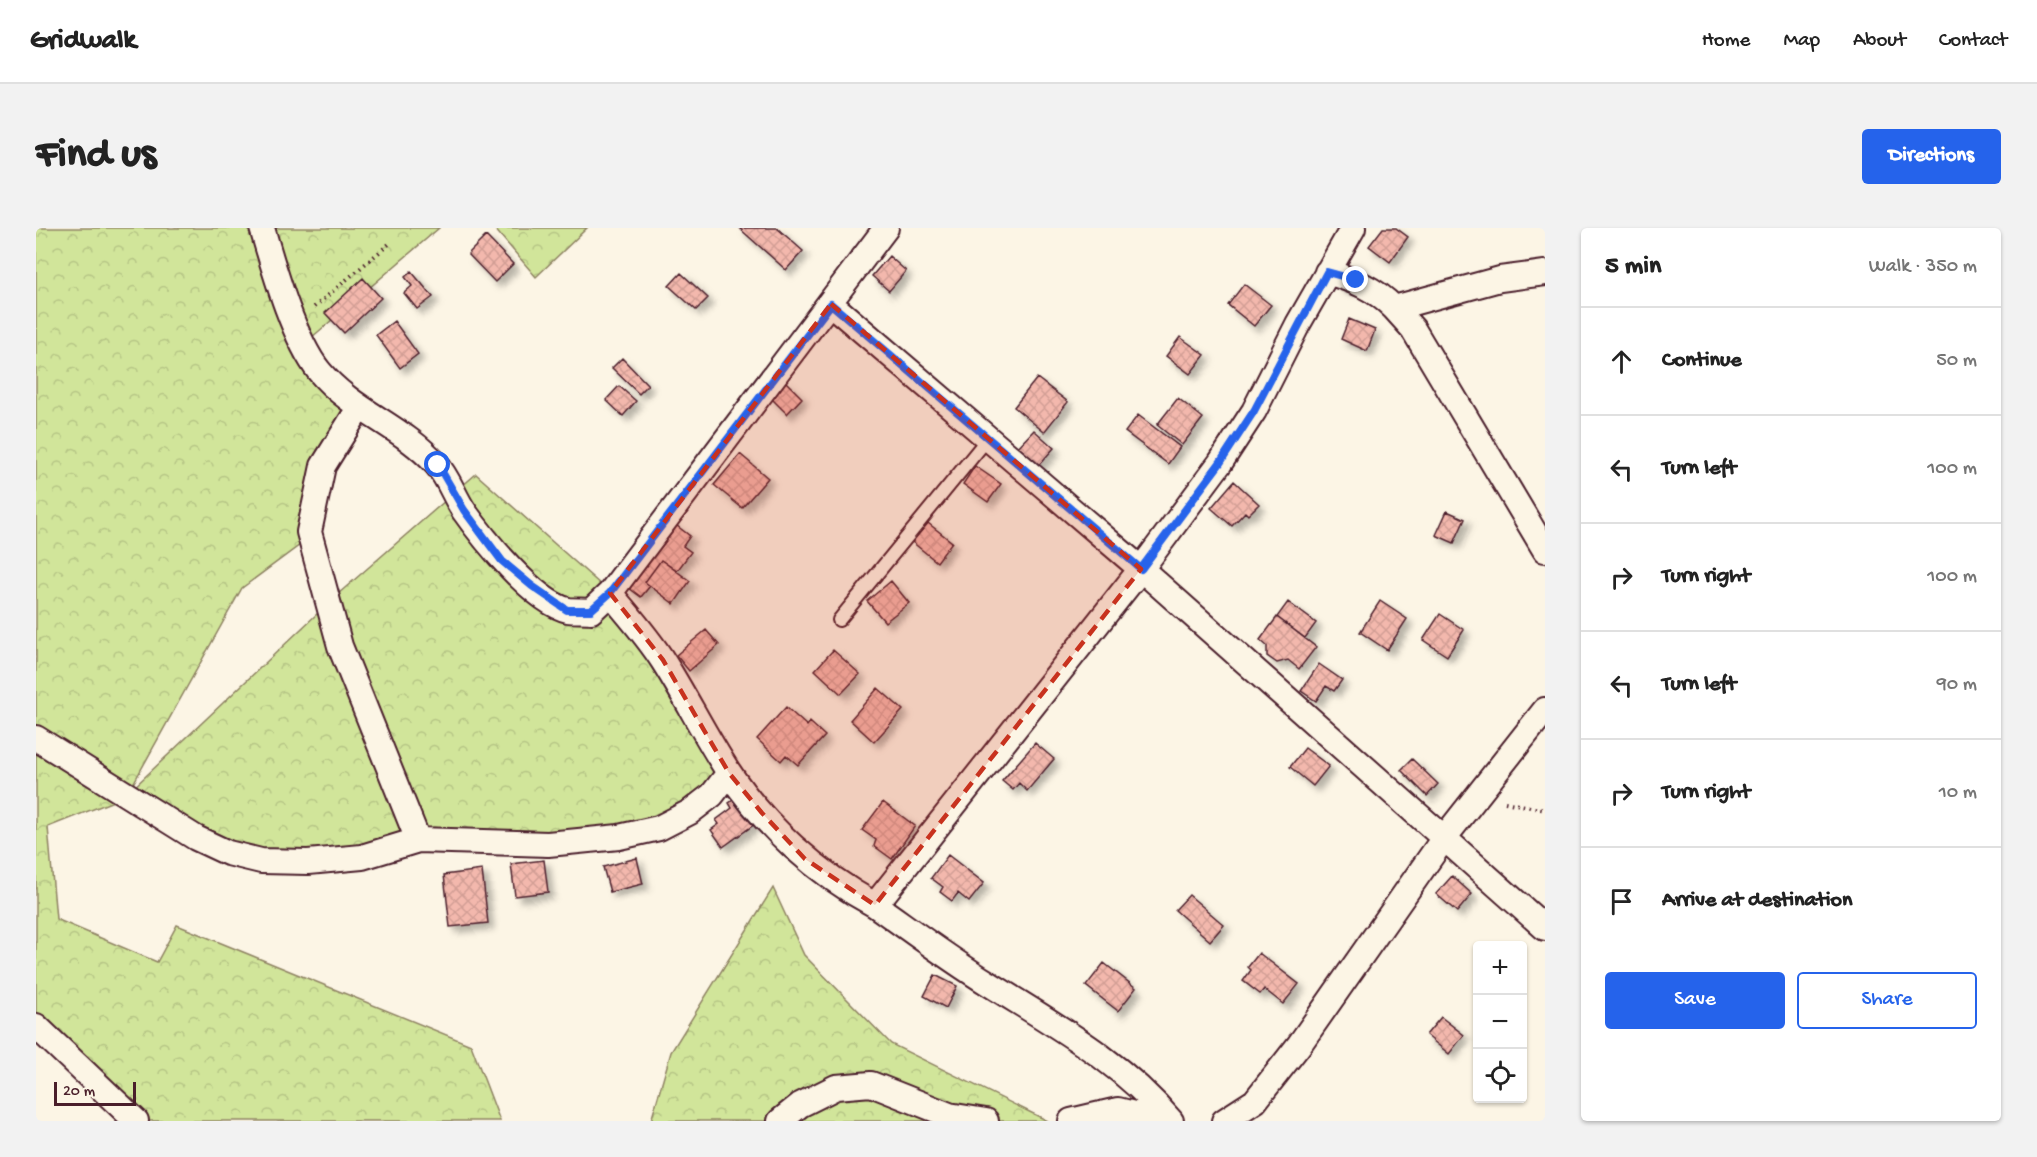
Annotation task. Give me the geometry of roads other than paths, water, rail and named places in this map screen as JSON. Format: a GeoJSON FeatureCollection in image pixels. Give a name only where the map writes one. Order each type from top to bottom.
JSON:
{"type":"FeatureCollection","features":[{"type":"Feature","properties":{"kind":"street"},"geometry":{"type":"LineString","coordinates":[[262,228],[280,289],[319,371],[359,408],[410,439],[438,465],[464,510],[502,561],[551,601],[567,610],[591,610],[610,593],[831,304],[886,228]]}},
{"type":"Feature","properties":{"kind":"street"},"geometry":{"type":"LineString","coordinates":[[874,905],[1141,569],[1220,463],[1254,411],[1327,272],[1353,228]]}},
{"type":"Feature","properties":{"kind":"street"},"geometry":{"type":"LineString","coordinates":[[1327,272],[1356,280],[1379,293],[1413,329],[1545,550]]}},
{"type":"Feature","properties":{"kind":"street"},"geometry":{"type":"LineString","coordinates":[[1394,308],[1500,279],[1545,273]]}},
{"type":"Feature","properties":{"kind":"street"},"geometry":{"type":"LineString","coordinates":[[831,304],[1141,569],[1545,928]]}},
{"type":"Feature","properties":{"kind":"street"},"geometry":{"type":"LineString","coordinates":[[359,408],[323,466],[309,532],[340,646],[418,840]]}},
{"type":"Feature","properties":{"kind":"street"},"geometry":{"type":"LineString","coordinates":[[610,593],[663,660],[729,773],[805,859],[844,888],[874,905],[988,983],[1057,1024],[1103,1056],[1153,1100],[1171,1121]]}},
{"type":"Feature","properties":{"kind":"street"},"geometry":{"type":"LineString","coordinates":[[1224,1121],[1255,1101],[1299,1045],[1444,838],[1545,710]]}},
{"type":"Feature","properties":{"kind":"street"},"geometry":{"type":"LineString","coordinates":[[36,738],[195,838],[228,853],[261,861],[308,862],[362,857],[418,840],[548,843],[619,837],[659,828],[697,806],[712,795],[729,773]]}},
{"type":"Feature","properties":{"kind":"street"},"geometry":{"type":"LineString","coordinates":[[36,1026],[136,1121]]}},
{"type":"Feature","properties":{"kind":"street"},"geometry":{"type":"LineString","coordinates":[[780,1121],[800,1105],[836,1087],[871,1084],[949,1115],[986,1121]]}},
{"type":"Feature","properties":{"kind":"street"},"geometry":{"type":"LineString","coordinates":[[1071,1121],[1118,1110],[1162,1121]]}},
{"type":"Feature","properties":{"kind":"lane"},"geometry":{"type":"LineString","coordinates":[[839,620],[988,438]]}}]}
